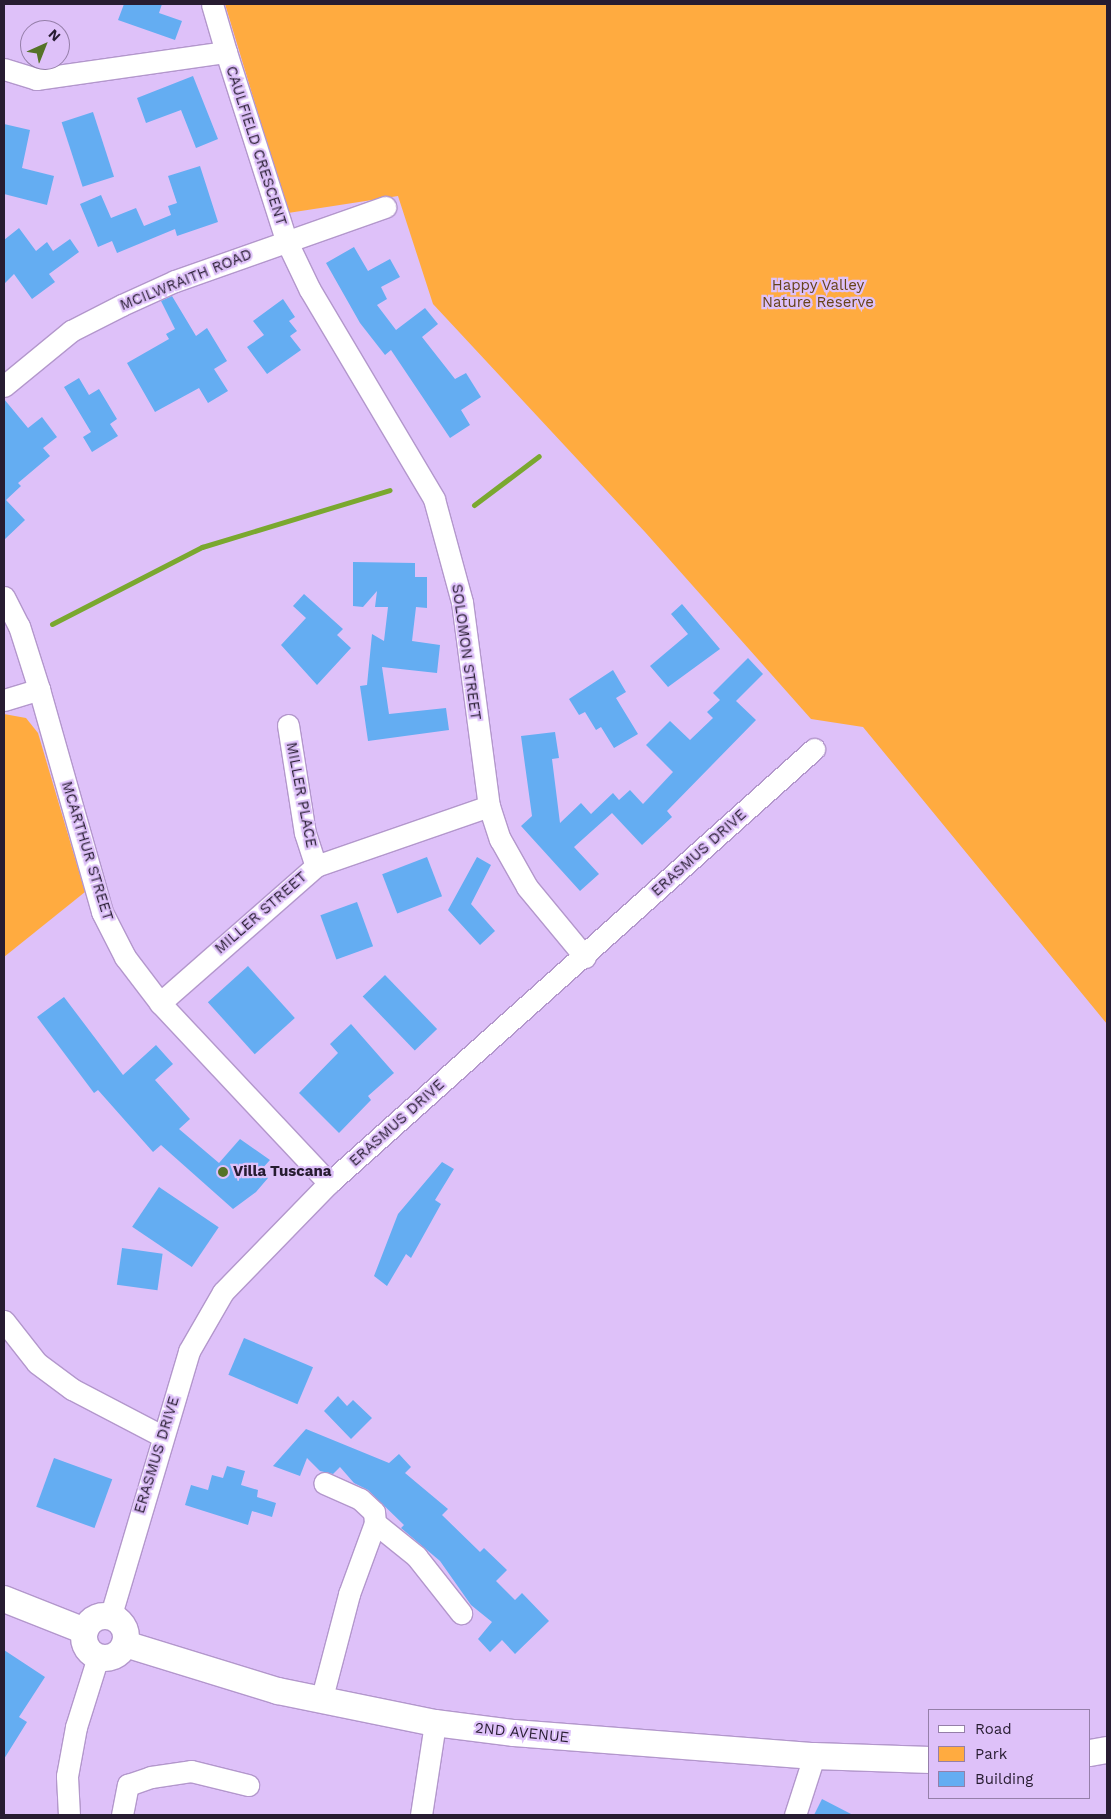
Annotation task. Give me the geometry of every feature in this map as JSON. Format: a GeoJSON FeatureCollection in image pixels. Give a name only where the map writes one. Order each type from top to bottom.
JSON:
{"type":"FeatureCollection","features":[{"type":"Feature","properties":{"kind":"street","name":"CAULFIELD CRESCENT"},"geometry":{"type":"LineString","coordinates":[[212,4],[286,240]]}},
{"type":"Feature","properties":{"kind":"street","name":"CAULFIELD CRESCENT"},"geometry":{"type":"LineString","coordinates":[[4,69],[36,79],[226,52]]}},
{"type":"Feature","properties":{"kind":"street","name":"MCILWRAITH ROAD"},"geometry":{"type":"LineString","coordinates":[[4,386],[71,331],[175,281],[286,240],[386,207]]}},
{"type":"Feature","properties":{"kind":"street","name":"SOLOMON STREET"},"geometry":{"type":"LineString","coordinates":[[286,240],[310,290],[434,499],[462,602],[489,806],[510,863],[585,956]]}},
{"type":"Feature","properties":{"kind":"street","name":"MCARTHUR STREET"},"geometry":{"type":"LineString","coordinates":[[4,597],[18,626],[39,689],[102,912],[125,957],[160,1003],[329,1183]]}},
{"type":"Feature","properties":{"kind":"street"},"geometry":{"type":"LineString","coordinates":[[4,700],[39,689]]}},
{"type":"Feature","properties":{"kind":"street","name":"MILLER PLACE"},"geometry":{"type":"LineString","coordinates":[[288,724],[305,833],[316,866]]}},
{"type":"Feature","properties":{"kind":"street","name":"ERASMUS DRIVE"},"geometry":{"type":"LineString","coordinates":[[110,1618],[162,1436],[204,1318],[247,1262],[329,1183],[814,750]]}},
{"type":"Feature","properties":{"kind":"street","name":"MILLER STREET"},"geometry":{"type":"LineString","coordinates":[[160,1003],[316,866],[489,806]]}},
{"type":"Feature","properties":{"kind":"street"},"geometry":{"type":"LineString","coordinates":[[4,1324],[37,1363],[72,1389],[162,1436]]}},
{"type":"Feature","properties":{"kind":"street"},"geometry":{"type":"LineString","coordinates":[[321,1701],[349,1594],[375,1523],[374,1512],[360,1499],[324,1483]]}},
{"type":"Feature","properties":{"kind":"street"},"geometry":{"type":"LineString","coordinates":[[375,1523],[416,1556],[461,1614]]}},
{"type":"Feature","properties":{"kind":"street"},"geometry":{"type":"LineString","coordinates":[[4,1598],[85,1631]]}},
{"type":"Feature","properties":{"kind":"street"},"geometry":{"type":"LineString","coordinates":[[110,1618],[124,1629],[124,1644],[117,1654],[98,1657],[85,1644],[85,1631],[94,1620],[110,1618]]}},
{"type":"Feature","properties":{"kind":"street","name":"2ND AVENUE"},"geometry":{"type":"LineString","coordinates":[[124,1644],[321,1701],[435,1723],[514,1733],[814,1756],[928,1760]]}},
{"type":"Feature","properties":{"kind":"street"},"geometry":{"type":"LineString","coordinates":[[69,1815],[67,1776],[76,1727],[98,1657]]}},
{"type":"Feature","properties":{"kind":"street"},"geometry":{"type":"LineString","coordinates":[[421,1815],[435,1723]]}},
{"type":"Feature","properties":{"kind":"street"},"geometry":{"type":"LineString","coordinates":[[1091,1753],[1107,1750]]}},
{"type":"Feature","properties":{"kind":"street"},"geometry":{"type":"LineString","coordinates":[[795,1815],[814,1756]]}},
{"type":"Feature","properties":{"kind":"street"},"geometry":{"type":"LineString","coordinates":[[1091,1768],[1107,1770]]}},
{"type":"Feature","properties":{"kind":"street"},"geometry":{"type":"LineString","coordinates":[[122,1815],[128,1786],[150,1777],[191,1772],[248,1785]]}},
{"type":"Feature","properties":{"kind":"green space","name":"Happy Valley Nature Reserve"},"geometry":{"type":"Polygon","coordinates":[[[225,4],[1107,4],[1107,1024],[863,727],[811,719],[645,532],[433,304],[398,196],[288,213],[225,4]]]}},
{"type":"Feature","properties":{"kind":"green space"},"geometry":{"type":"Polygon","coordinates":[[[4,714],[26,718],[38,733],[85,892],[4,957],[4,714]]]}},
{"type":"Feature","properties":{"kind":"building"},"geometry":{"type":"Polygon","coordinates":[[[124,4],[162,4],[159,13],[182,21],[175,40],[118,20],[124,4]]]}},
{"type":"Feature","properties":{"kind":"building"},"geometry":{"type":"Polygon","coordinates":[[[193,76],[218,139],[196,148],[181,110],[146,123],[137,98],[193,76]]]}},
{"type":"Feature","properties":{"kind":"building"},"geometry":{"type":"Polygon","coordinates":[[[93,112],[114,177],[83,187],[62,122],[93,112]]]}},
{"type":"Feature","properties":{"kind":"building"},"geometry":{"type":"Polygon","coordinates":[[[4,124],[30,130],[22,168],[54,176],[47,205],[4,194],[4,124]]]}},
{"type":"Feature","properties":{"kind":"building"},"geometry":{"type":"Polygon","coordinates":[[[200,166],[218,222],[177,236],[175,229],[117,253],[112,241],[98,247],[80,204],[101,195],[111,218],[136,208],[144,226],[171,215],[168,206],[177,203],[168,176],[200,166]]]}},
{"type":"Feature","properties":{"kind":"building"},"geometry":{"type":"Polygon","coordinates":[[[19,228],[36,251],[47,242],[53,251],[70,239],[79,252],[49,274],[55,282],[32,299],[14,274],[4,284],[4,240],[19,228]]]}},
{"type":"Feature","properties":{"kind":"building"},"geometry":{"type":"Polygon","coordinates":[[[354,247],[368,271],[390,259],[400,277],[381,287],[387,299],[377,305],[396,330],[425,308],[438,324],[422,337],[455,379],[466,373],[481,397],[461,410],[470,425],[450,438],[391,350],[385,355],[360,323],[326,263],[354,247]]]}},
{"type":"Feature","properties":{"kind":"building"},"geometry":{"type":"Polygon","coordinates":[[[172,296],[196,336],[207,328],[227,361],[214,369],[228,391],[208,403],[199,388],[155,412],[127,363],[169,339],[166,334],[175,329],[161,301],[172,296]]]}},
{"type":"Feature","properties":{"kind":"building"},"geometry":{"type":"Polygon","coordinates":[[[283,299],[295,317],[289,321],[297,331],[290,336],[301,350],[267,374],[247,347],[264,335],[253,321],[283,299]]]}},
{"type":"Feature","properties":{"kind":"building"},"geometry":{"type":"Polygon","coordinates":[[[79,378],[89,395],[99,389],[117,419],[110,424],[118,436],[92,452],[83,437],[91,432],[64,387],[79,378]]]}},
{"type":"Feature","properties":{"kind":"building"},"geometry":{"type":"Polygon","coordinates":[[[4,399],[28,428],[42,417],[57,437],[43,448],[50,456],[18,483],[21,486],[6,500],[25,520],[4,540],[4,399]]]}},
{"type":"Feature","properties":{"kind":"building"},"geometry":{"type":"Polygon","coordinates":[[[353,562],[415,563],[415,577],[427,577],[427,608],[416,607],[412,641],[440,645],[437,673],[382,667],[389,714],[446,708],[449,730],[368,741],[360,686],[367,685],[372,634],[384,641],[388,607],[375,607],[377,591],[363,607],[353,606],[353,562]]]}},
{"type":"Feature","properties":{"kind":"building"},"geometry":{"type":"Polygon","coordinates":[[[304,594],[343,629],[337,635],[351,648],[317,685],[281,645],[306,618],[293,606],[304,594]]]}},
{"type":"Feature","properties":{"kind":"building"},"geometry":{"type":"Polygon","coordinates":[[[682,604],[720,649],[668,687],[650,666],[688,634],[671,614],[682,604]]]}},
{"type":"Feature","properties":{"kind":"building"},"geometry":{"type":"Polygon","coordinates":[[[748,658],[763,674],[736,701],[756,720],[667,811],[672,817],[642,845],[612,813],[574,847],[599,874],[580,891],[521,826],[532,816],[521,736],[555,732],[559,758],[552,759],[560,823],[581,803],[591,814],[613,793],[619,800],[630,790],[643,804],[673,772],[646,745],[670,721],[690,740],[713,718],[707,712],[720,700],[713,693],[748,658]]]}},
{"type":"Feature","properties":{"kind":"building"},"geometry":{"type":"Polygon","coordinates":[[[613,670],[626,692],[616,698],[638,734],[614,748],[601,727],[596,730],[585,712],[579,715],[569,699],[613,670]]]}},
{"type":"Feature","properties":{"kind":"building"},"geometry":{"type":"Polygon","coordinates":[[[427,857],[442,896],[397,913],[382,874],[427,857]]]}},
{"type":"Feature","properties":{"kind":"building"},"geometry":{"type":"Polygon","coordinates":[[[477,857],[491,865],[471,904],[495,931],[480,945],[448,910],[477,857]]]}},
{"type":"Feature","properties":{"kind":"building"},"geometry":{"type":"Polygon","coordinates":[[[357,902],[373,946],[336,960],[320,915],[357,902]]]}},
{"type":"Feature","properties":{"kind":"building"},"geometry":{"type":"Polygon","coordinates":[[[248,966],[295,1018],[255,1054],[208,1002],[248,966]]]}},
{"type":"Feature","properties":{"kind":"building"},"geometry":{"type":"Polygon","coordinates":[[[385,975],[437,1029],[415,1050],[363,997],[385,975]]]}},
{"type":"Feature","properties":{"kind":"building"},"geometry":{"type":"Polygon","coordinates":[[[64,997],[123,1075],[156,1045],[173,1064],[155,1080],[190,1119],[179,1129],[219,1163],[240,1139],[270,1160],[260,1171],[268,1178],[256,1192],[233,1209],[161,1145],[153,1152],[98,1090],[94,1093],[37,1017],[64,997]]]}},
{"type":"Feature","properties":{"kind":"building"},"geometry":{"type":"Polygon","coordinates":[[[351,1024],[394,1073],[368,1096],[371,1100],[339,1133],[299,1093],[338,1053],[330,1044],[351,1024]]]}},
{"type":"Feature","properties":{"kind":"building"},"geometry":{"type":"Polygon","coordinates":[[[442,1162],[454,1169],[435,1200],[441,1204],[411,1258],[406,1254],[387,1286],[374,1276],[398,1214],[442,1162]]]}},
{"type":"Feature","properties":{"kind":"building"},"geometry":{"type":"Polygon","coordinates":[[[159,1187],[219,1227],[192,1267],[132,1227],[159,1187]]]}},
{"type":"Feature","properties":{"kind":"building"},"geometry":{"type":"Polygon","coordinates":[[[122,1248],[163,1254],[157,1290],[117,1285],[122,1248]]]}},
{"type":"Feature","properties":{"kind":"building"},"geometry":{"type":"Polygon","coordinates":[[[244,1338],[313,1367],[297,1404],[228,1375],[244,1338]]]}},
{"type":"Feature","properties":{"kind":"building"},"geometry":{"type":"Polygon","coordinates":[[[338,1396],[347,1406],[353,1400],[372,1418],[351,1439],[324,1411],[338,1396]]]}},
{"type":"Feature","properties":{"kind":"building"},"geometry":{"type":"Polygon","coordinates":[[[306,1429],[389,1463],[399,1454],[411,1467],[405,1473],[448,1509],[442,1515],[480,1552],[484,1548],[507,1570],[496,1581],[515,1600],[522,1593],[549,1621],[515,1654],[502,1640],[490,1652],[478,1639],[492,1622],[471,1605],[440,1561],[401,1528],[404,1525],[368,1490],[354,1483],[340,1467],[333,1474],[320,1471],[307,1458],[300,1476],[273,1466],[306,1429]]]}},
{"type":"Feature","properties":{"kind":"building"},"geometry":{"type":"Polygon","coordinates":[[[54,1458],[112,1479],[94,1528],[36,1507],[54,1458]]]}},
{"type":"Feature","properties":{"kind":"building"},"geometry":{"type":"Polygon","coordinates":[[[227,1466],[245,1471],[241,1485],[258,1490],[257,1497],[276,1503],[272,1517],[252,1511],[248,1525],[185,1505],[191,1485],[208,1490],[212,1475],[223,1478],[227,1466]]]}},
{"type":"Feature","properties":{"kind":"building"},"geometry":{"type":"Polygon","coordinates":[[[4,1650],[45,1677],[19,1717],[27,1722],[4,1759],[4,1650]]]}},
{"type":"Feature","properties":{"kind":"building"},"geometry":{"type":"Polygon","coordinates":[[[822,1799],[853,1815],[814,1815],[822,1799]]]}},
{"type":"Feature","properties":{"kind":"waterway"},"geometry":{"type":"LineString","coordinates":[[474,505],[539,456]]}},
{"type":"Feature","properties":{"kind":"waterway"},"geometry":{"type":"LineString","coordinates":[[52,624],[202,547],[390,490]]}},
{"type":"Feature","properties":{"kind":"place","name":"Villa Tuscana"},"geometry":{"type":"Point","coordinates":[223,1172]}}]}
